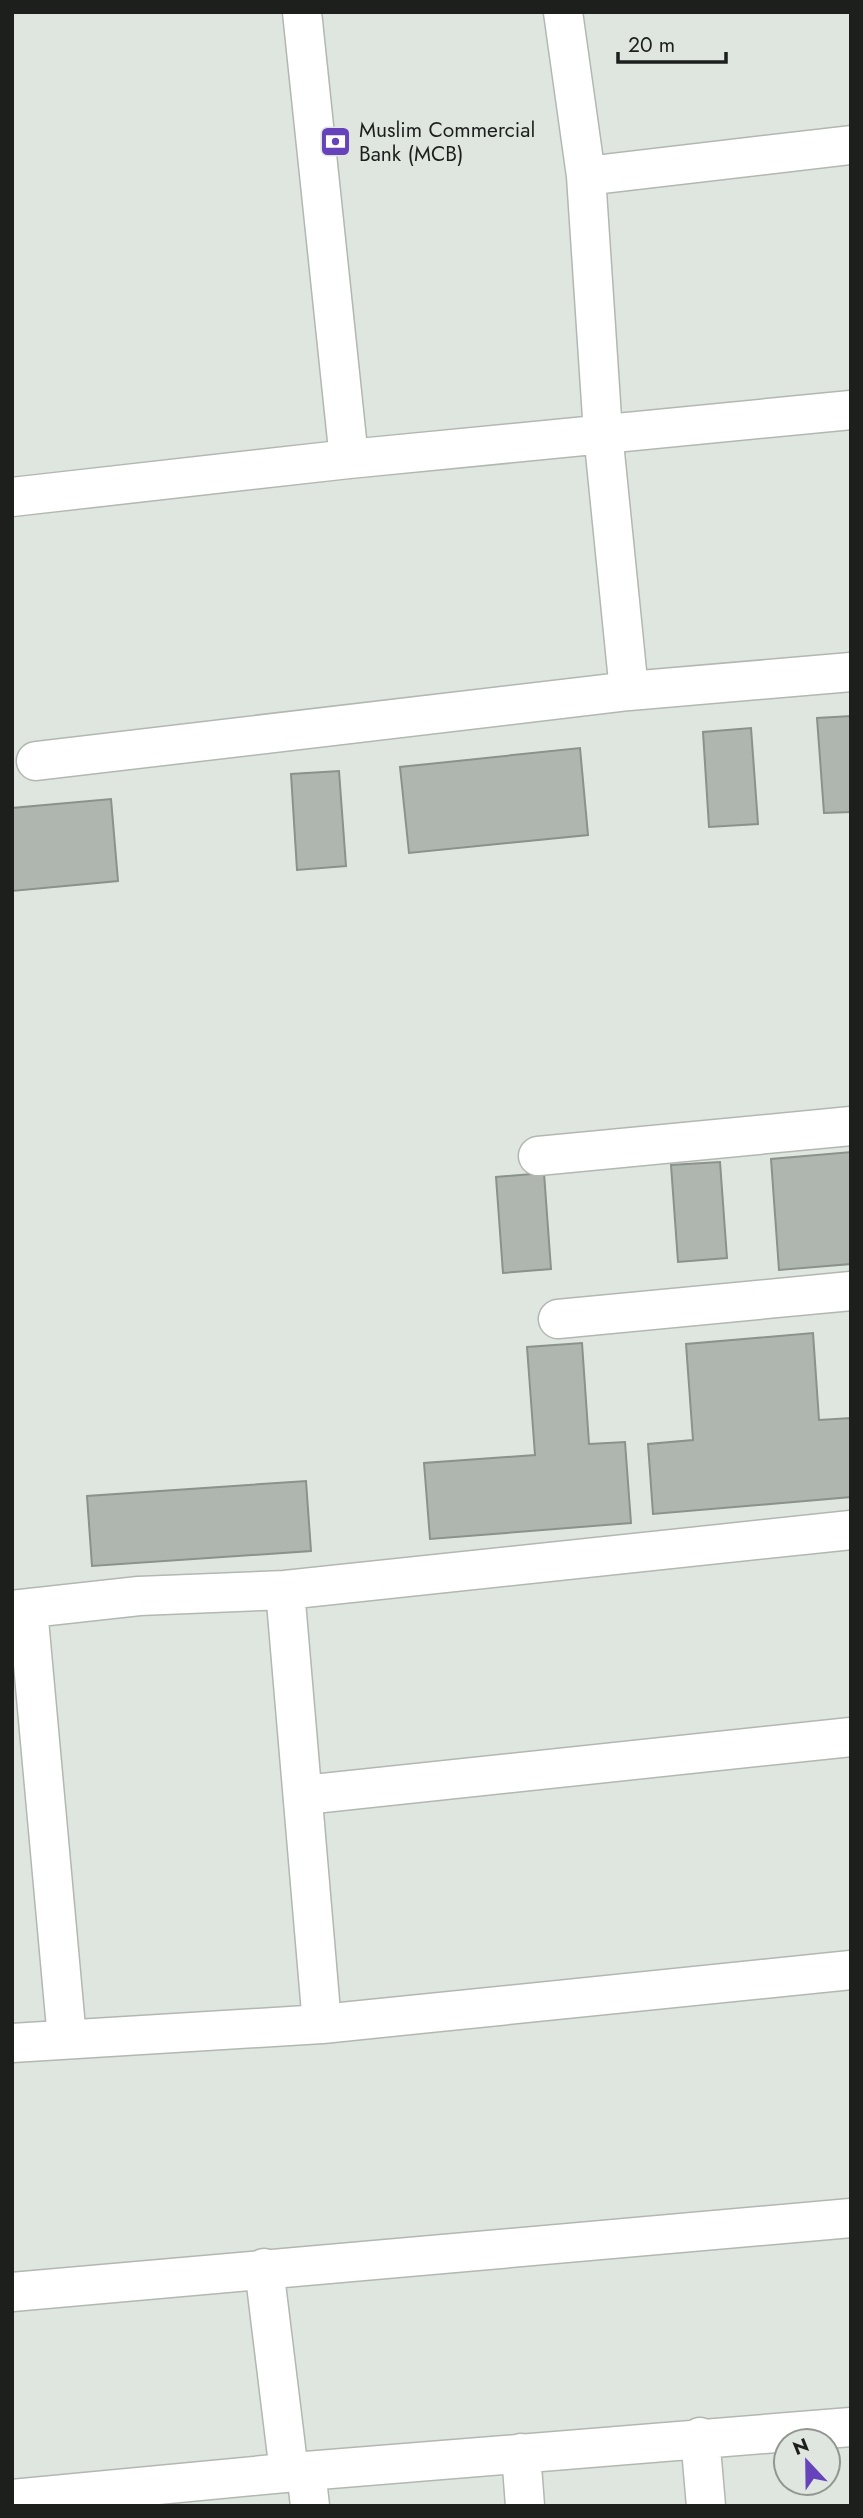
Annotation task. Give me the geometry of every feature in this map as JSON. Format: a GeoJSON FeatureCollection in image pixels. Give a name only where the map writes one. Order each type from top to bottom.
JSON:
{"type":"FeatureCollection","features":[{"type":"Feature","properties":{"kind":"street"},"geometry":{"type":"LineString","coordinates":[[302,12],[349,459]]}},
{"type":"Feature","properties":{"kind":"street"},"geometry":{"type":"LineString","coordinates":[[563,12],[586,176],[603,433],[629,691]]}},
{"type":"Feature","properties":{"kind":"street"},"geometry":{"type":"LineString","coordinates":[[586,176],[851,145]]}},
{"type":"Feature","properties":{"kind":"street"},"geometry":{"type":"LineString","coordinates":[[12,497],[349,459],[851,410]]}},
{"type":"Feature","properties":{"kind":"street"},"geometry":{"type":"LineString","coordinates":[[36,761],[629,691],[851,672]]}},
{"type":"Feature","properties":{"kind":"street"},"geometry":{"type":"LineString","coordinates":[[538,1156],[851,1126]]}},
{"type":"Feature","properties":{"kind":"street"},"geometry":{"type":"LineString","coordinates":[[558,1319],[851,1290]]}},
{"type":"Feature","properties":{"kind":"street"},"geometry":{"type":"LineString","coordinates":[[67,2039],[20,1610],[139,1596],[285,1590],[851,1530]]}},
{"type":"Feature","properties":{"kind":"street"},"geometry":{"type":"LineString","coordinates":[[285,1590],[321,2024]]}},
{"type":"Feature","properties":{"kind":"street"},"geometry":{"type":"LineString","coordinates":[[304,1795],[851,1737]]}},
{"type":"Feature","properties":{"kind":"street"},"geometry":{"type":"LineString","coordinates":[[12,2043],[321,2024],[851,1970]]}},
{"type":"Feature","properties":{"kind":"street"},"geometry":{"type":"LineString","coordinates":[[12,2292],[851,2218]]}},
{"type":"Feature","properties":{"kind":"street"},"geometry":{"type":"LineString","coordinates":[[264,2268],[301,2483]]}},
{"type":"Feature","properties":{"kind":"street"},"geometry":{"type":"LineString","coordinates":[[12,2499],[301,2483],[521,2453],[851,2427]]}},
{"type":"Feature","properties":{"kind":"street"},"geometry":{"type":"LineString","coordinates":[[700,2437],[706,2506]]}},
{"type":"Feature","properties":{"kind":"street"},"geometry":{"type":"LineString","coordinates":[[521,2453],[525,2506]]}},
{"type":"Feature","properties":{"kind":"building"},"geometry":{"type":"Polygon","coordinates":[[[851,716],[851,812],[824,813],[817,718],[851,716]]]}},
{"type":"Feature","properties":{"kind":"building"},"geometry":{"type":"Polygon","coordinates":[[[751,728],[758,824],[709,827],[703,732],[751,728]]]}},
{"type":"Feature","properties":{"kind":"building"},"geometry":{"type":"Polygon","coordinates":[[[580,748],[588,835],[409,853],[400,767],[580,748]]]}},
{"type":"Feature","properties":{"kind":"building"},"geometry":{"type":"Polygon","coordinates":[[[339,771],[346,866],[297,870],[291,774],[339,771]]]}},
{"type":"Feature","properties":{"kind":"building"},"geometry":{"type":"Polygon","coordinates":[[[111,799],[118,881],[12,891],[12,808],[111,799]]]}},
{"type":"Feature","properties":{"kind":"building"},"geometry":{"type":"Polygon","coordinates":[[[851,1152],[851,1264],[779,1270],[771,1159],[851,1152]]]}},
{"type":"Feature","properties":{"kind":"building"},"geometry":{"type":"Polygon","coordinates":[[[720,1162],[727,1258],[678,1262],[671,1165],[720,1162]]]}},
{"type":"Feature","properties":{"kind":"building"},"geometry":{"type":"Polygon","coordinates":[[[544,1173],[551,1269],[503,1273],[496,1177],[544,1173]]]}},
{"type":"Feature","properties":{"kind":"building"},"geometry":{"type":"Polygon","coordinates":[[[813,1333],[819,1420],[851,1418],[851,1497],[653,1514],[648,1444],[693,1440],[686,1344],[813,1333]]]}},
{"type":"Feature","properties":{"kind":"building"},"geometry":{"type":"Polygon","coordinates":[[[582,1343],[589,1444],[625,1442],[631,1523],[430,1539],[424,1463],[535,1455],[527,1347],[582,1343]]]}},
{"type":"Feature","properties":{"kind":"building"},"geometry":{"type":"Polygon","coordinates":[[[306,1481],[311,1551],[92,1566],[87,1496],[306,1481]]]}},
{"type":"Feature","properties":{"kind":"place","name":"Muslim Commercial Bank (MCB)"},"geometry":{"type":"Point","coordinates":[336,142]}}]}
